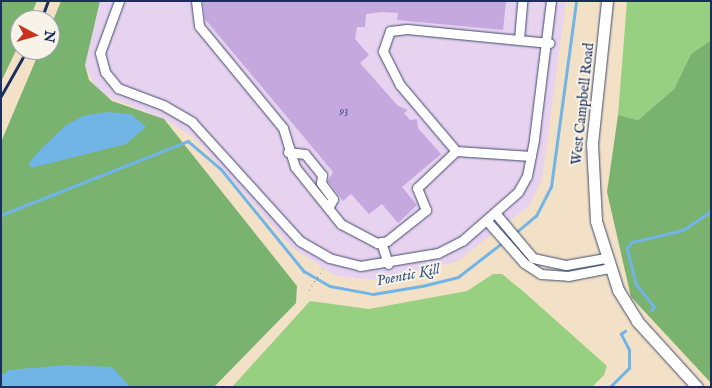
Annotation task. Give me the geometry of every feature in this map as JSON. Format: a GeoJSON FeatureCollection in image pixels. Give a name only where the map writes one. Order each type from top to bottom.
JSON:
{"type":"FeatureCollection","features":[{"type":"Feature","properties":{"kind":"main road","name":"West Campbell Road"},"geometry":{"type":"LineString","coordinates":[[607,1],[591,182],[608,263],[637,321],[697,387]]}},
{"type":"Feature","properties":{"kind":"lane"},"geometry":{"type":"LineString","coordinates":[[119,1],[100,53],[104,72],[118,88],[192,122],[300,241],[329,258],[360,266],[388,264],[438,253],[487,221],[518,192],[531,156],[548,43],[551,1]]}},
{"type":"Feature","properties":{"kind":"lane"},"geometry":{"type":"LineString","coordinates":[[196,1],[199,26],[282,128],[288,152],[328,208],[351,231],[381,242]]}},
{"type":"Feature","properties":{"kind":"lane"},"geometry":{"type":"LineString","coordinates":[[519,39],[522,1]]}},
{"type":"Feature","properties":{"kind":"lane"},"geometry":{"type":"LineString","coordinates":[[531,156],[456,151],[400,85],[385,58],[386,39],[397,28],[548,43]]}},
{"type":"Feature","properties":{"kind":"lane"},"geometry":{"type":"LineString","coordinates":[[381,242],[426,210],[417,188],[456,151]]}},
{"type":"Feature","properties":{"kind":"lane"},"geometry":{"type":"LineString","coordinates":[[288,152],[305,154],[322,175],[321,183],[333,199],[328,208]]}},
{"type":"Feature","properties":{"kind":"lane"},"geometry":{"type":"LineString","coordinates":[[496,214],[533,258],[549,264],[608,263]]}},
{"type":"Feature","properties":{"kind":"lane"},"geometry":{"type":"LineString","coordinates":[[487,221],[531,269],[548,276],[608,263]]}},
{"type":"Feature","properties":{"kind":"lane"},"geometry":{"type":"LineString","coordinates":[[381,242],[388,264]]}},
{"type":"Feature","properties":{"kind":"path"},"geometry":{"type":"LineString","coordinates":[[309,290],[325,265]]}},
{"type":"Feature","properties":{"kind":"shaded area"},"geometry":{"type":"Polygon","coordinates":[[[100,1],[566,1],[542,179],[529,206],[456,262],[374,280],[336,276],[291,247],[196,139],[164,119],[99,93],[85,65],[100,1]]]}},
{"type":"Feature","properties":{"kind":"green space"},"geometry":{"type":"Polygon","coordinates":[[[1,1],[37,1],[33,10],[10,10],[11,60],[1,82],[1,1]]]}},
{"type":"Feature","properties":{"kind":"green space"},"geometry":{"type":"Polygon","coordinates":[[[61,1],[100,1],[85,65],[89,80],[112,101],[164,119],[297,286],[296,303],[214,387],[1,387],[1,142],[36,60],[60,60],[60,10],[57,10],[61,1]]]}},
{"type":"Feature","properties":{"kind":"green space"},"geometry":{"type":"Polygon","coordinates":[[[627,1],[711,1],[711,40],[691,54],[674,89],[638,120],[618,115],[627,1]]]}},
{"type":"Feature","properties":{"kind":"green space"},"geometry":{"type":"Polygon","coordinates":[[[711,40],[711,383],[631,297],[607,192],[618,115],[638,120],[674,89],[691,54],[711,40]]]}},
{"type":"Feature","properties":{"kind":"green space"},"geometry":{"type":"Polygon","coordinates":[[[493,274],[502,274],[607,366],[604,375],[592,387],[232,387],[310,301],[369,309],[467,291],[493,274]]]}},
{"type":"Feature","properties":{"kind":"water"},"geometry":{"type":"Polygon","coordinates":[[[106,112],[131,114],[146,127],[126,144],[31,168],[29,163],[65,126],[83,116],[106,112]]]}},
{"type":"Feature","properties":{"kind":"water"},"geometry":{"type":"Polygon","coordinates":[[[66,365],[112,367],[130,387],[1,387],[1,376],[9,370],[66,365]]]}},
{"type":"Feature","properties":{"kind":"building"},"geometry":{"type":"Polygon","coordinates":[[[203,1],[506,1],[503,30],[397,20],[398,13],[382,12],[366,14],[365,27],[357,27],[355,39],[369,55],[360,63],[398,106],[408,110],[404,113],[410,120],[417,119],[418,128],[441,154],[402,187],[417,205],[398,223],[382,204],[369,214],[351,194],[343,201],[328,181],[333,172],[205,19],[203,1]]]}},
{"type":"Feature","properties":{"kind":"waterway","name":"Poentic Kill"},"geometry":{"type":"LineString","coordinates":[[507,240],[536,216],[551,187],[576,1]]}},
{"type":"Feature","properties":{"kind":"waterway","name":"Poentic Kill"},"geometry":{"type":"LineString","coordinates":[[1,215],[188,141],[221,169],[304,271],[330,286],[373,294],[422,286],[458,277],[502,243]]}},
{"type":"Feature","properties":{"kind":"waterway"},"geometry":{"type":"LineString","coordinates":[[651,310],[654,307],[636,285],[627,248],[632,242],[683,230],[711,211]]}},
{"type":"Feature","properties":{"kind":"waterway"},"geometry":{"type":"LineString","coordinates":[[610,387],[629,368],[629,350],[621,334],[625,331]]}},
{"type":"Feature","properties":{"kind":"railway"},"geometry":{"type":"LineString","coordinates":[[45,10],[48,1]]}},
{"type":"Feature","properties":{"kind":"railway"},"geometry":{"type":"LineString","coordinates":[[1,96],[21,60]]}}]}
